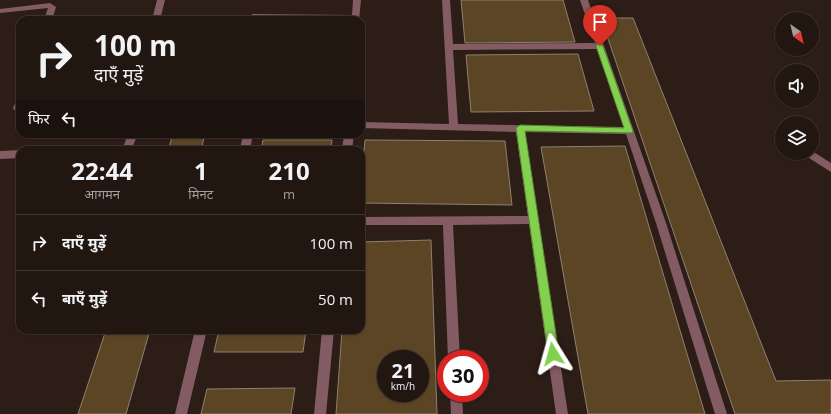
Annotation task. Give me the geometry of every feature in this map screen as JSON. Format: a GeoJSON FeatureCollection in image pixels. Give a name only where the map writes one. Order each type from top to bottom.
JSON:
{"type":"FeatureCollection","features":[{"type":"Feature","properties":{"kind":"street"},"geometry":{"type":"LineString","coordinates":[[22,8],[25,0]]}},
{"type":"Feature","properties":{"kind":"street"},"geometry":{"type":"LineString","coordinates":[[157,16],[161,0]]}},
{"type":"Feature","properties":{"kind":"street"},"geometry":{"type":"LineString","coordinates":[[355,16],[357,0]]}},
{"type":"Feature","properties":{"kind":"street"},"geometry":{"type":"LineString","coordinates":[[446,0],[454,126]]}},
{"type":"Feature","properties":{"kind":"street"},"geometry":{"type":"LineString","coordinates":[[584,0],[661,222],[721,414]]}},
{"type":"Feature","properties":{"kind":"street"},"geometry":{"type":"LineString","coordinates":[[0,11],[50,5],[52,7],[49,16]]}},
{"type":"Feature","properties":{"kind":"street"},"geometry":{"type":"LineString","coordinates":[[449,47],[600,46]]}},
{"type":"Feature","properties":{"kind":"street"},"geometry":{"type":"LineString","coordinates":[[365,125],[629,131]]}},
{"type":"Feature","properties":{"kind":"street"},"geometry":{"type":"LineString","coordinates":[[520,128],[562,414]]}},
{"type":"Feature","properties":{"kind":"street"},"geometry":{"type":"LineString","coordinates":[[0,154],[16,154]]}},
{"type":"Feature","properties":{"kind":"street"},"geometry":{"type":"LineString","coordinates":[[819,160],[831,168]]}},
{"type":"Feature","properties":{"kind":"street"},"geometry":{"type":"LineString","coordinates":[[448,220],[454,350]]}},
{"type":"Feature","properties":{"kind":"street"},"geometry":{"type":"LineString","coordinates":[[365,221],[534,220]]}},
{"type":"Feature","properties":{"kind":"street"},"geometry":{"type":"LineString","coordinates":[[181,414],[201,334]]}},
{"type":"Feature","properties":{"kind":"street"},"geometry":{"type":"LineString","coordinates":[[320,414],[328,334]]}},
{"type":"Feature","properties":{"kind":"street"},"geometry":{"type":"LineString","coordinates":[[456,402],[457,414]]}},
{"type":"Feature","properties":{"kind":"building"},"geometry":{"type":"Polygon","coordinates":[[[461,0],[563,0],[575,42],[465,43],[461,0]]]}},
{"type":"Feature","properties":{"kind":"building"},"geometry":{"type":"Polygon","coordinates":[[[601,18],[633,18],[776,381],[831,380],[831,414],[735,414],[601,18]]]}},
{"type":"Feature","properties":{"kind":"building"},"geometry":{"type":"Polygon","coordinates":[[[578,54],[594,111],[471,112],[466,55],[578,54]]]}},
{"type":"Feature","properties":{"kind":"building"},"geometry":{"type":"Polygon","coordinates":[[[172,138],[204,138],[202,146],[169,146],[172,138]]]}},
{"type":"Feature","properties":{"kind":"building"},"geometry":{"type":"Polygon","coordinates":[[[263,140],[332,140],[331,146],[262,146],[263,140]]]}},
{"type":"Feature","properties":{"kind":"building"},"geometry":{"type":"Polygon","coordinates":[[[365,140],[505,141],[512,205],[365,203],[365,140]]]}},
{"type":"Feature","properties":{"kind":"building"},"geometry":{"type":"Polygon","coordinates":[[[625,146],[705,414],[588,414],[541,147],[625,146]]]}},
{"type":"Feature","properties":{"kind":"building"},"geometry":{"type":"Polygon","coordinates":[[[431,240],[437,414],[336,414],[342,334],[365,334],[365,242],[431,240]]]}},
{"type":"Feature","properties":{"kind":"building"},"geometry":{"type":"Polygon","coordinates":[[[105,334],[149,334],[126,414],[78,414],[105,334]]]}},
{"type":"Feature","properties":{"kind":"building"},"geometry":{"type":"Polygon","coordinates":[[[218,334],[305,334],[303,352],[214,352],[218,334]]]}},
{"type":"Feature","properties":{"kind":"building"},"geometry":{"type":"Polygon","coordinates":[[[295,388],[291,414],[201,414],[207,389],[295,388]]]}},
{"type":"Feature","properties":{"kind":"route"},"geometry":{"type":"LineString","coordinates":[[553,354],[520,128],[629,131],[600,46]]}}]}
